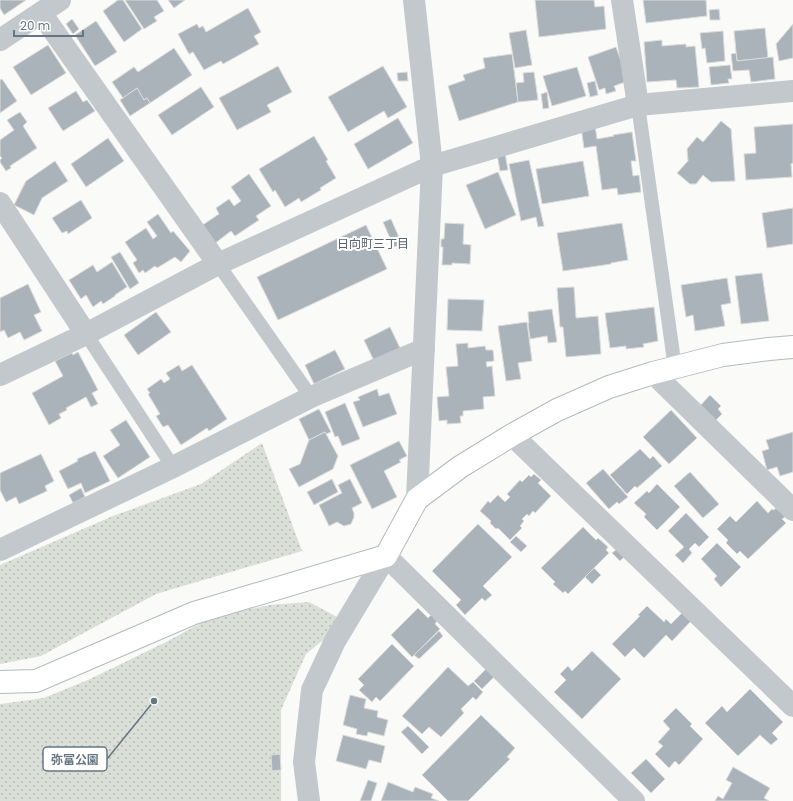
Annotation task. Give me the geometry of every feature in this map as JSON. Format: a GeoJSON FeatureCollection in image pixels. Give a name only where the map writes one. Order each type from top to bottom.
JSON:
{"type":"FeatureCollection","features":[{"type":"Feature","properties":{"kind":"street"},"geometry":{"type":"LineString","coordinates":[[0,40],[60,0]]}},
{"type":"Feature","properties":{"kind":"street"},"geometry":{"type":"LineString","coordinates":[[414,0],[432,166],[417,499]]}},
{"type":"Feature","properties":{"kind":"street"},"geometry":{"type":"LineString","coordinates":[[622,0],[638,105]]}},
{"type":"Feature","properties":{"kind":"street"},"geometry":{"type":"LineString","coordinates":[[41,13],[218,264]]}},
{"type":"Feature","properties":{"kind":"street"},"geometry":{"type":"LineString","coordinates":[[0,375],[86,334],[218,264],[432,166],[638,105],[793,91]]}},
{"type":"Feature","properties":{"kind":"street"},"geometry":{"type":"LineString","coordinates":[[0,203],[86,334]]}},
{"type":"Feature","properties":{"kind":"street"},"geometry":{"type":"LineString","coordinates":[[309,801],[304,762],[312,690],[335,641],[386,556],[417,499],[460,467],[512,435],[564,407],[609,387],[653,373],[723,355],[769,349],[793,348]]}},
{"type":"Feature","properties":{"kind":"street"},"geometry":{"type":"LineString","coordinates":[[0,550],[173,467],[311,397],[424,349]]}},
{"type":"Feature","properties":{"kind":"street"},"geometry":{"type":"LineString","coordinates":[[653,373],[793,510]]}},
{"type":"Feature","properties":{"kind":"street"},"geometry":{"type":"LineString","coordinates":[[512,435],[793,706]]}},
{"type":"Feature","properties":{"kind":"street"},"geometry":{"type":"LineString","coordinates":[[0,682],[36,681],[194,613],[386,556]]}},
{"type":"Feature","properties":{"kind":"street"},"geometry":{"type":"LineString","coordinates":[[386,556],[634,801]]}},
{"type":"Feature","properties":{"kind":"lane"},"geometry":{"type":"LineString","coordinates":[[638,105],[676,368]]}},
{"type":"Feature","properties":{"kind":"lane"},"geometry":{"type":"LineString","coordinates":[[218,264],[311,397]]}},
{"type":"Feature","properties":{"kind":"lane"},"geometry":{"type":"LineString","coordinates":[[86,334],[173,467]]}},
{"type":"Feature","properties":{"kind":"shaded area"},"geometry":{"type":"Polygon","coordinates":[[[262,443],[302,551],[156,594],[41,656],[0,664],[0,565],[113,516],[201,484],[262,443]]]}},
{"type":"Feature","properties":{"kind":"shaded area"},"geometry":{"type":"Polygon","coordinates":[[[309,602],[339,618],[332,633],[306,654],[281,710],[281,801],[0,801],[0,704],[44,698],[90,679],[166,642],[214,616],[270,605],[309,602]]]}},
{"type":"Feature","properties":{"kind":"building"},"geometry":{"type":"Polygon","coordinates":[[[0,0],[26,0],[4,15],[0,8],[0,0]]]}},
{"type":"Feature","properties":{"kind":"building"},"geometry":{"type":"Polygon","coordinates":[[[118,0],[123,0],[142,29],[124,42],[103,11],[118,0]]]}},
{"type":"Feature","properties":{"kind":"building"},"geometry":{"type":"Polygon","coordinates":[[[125,0],[157,0],[164,11],[154,17],[157,21],[144,29],[125,0]]]}},
{"type":"Feature","properties":{"kind":"building"},"geometry":{"type":"Polygon","coordinates":[[[168,0],[185,0],[174,8],[168,0]]]}},
{"type":"Feature","properties":{"kind":"building"},"geometry":{"type":"Polygon","coordinates":[[[535,0],[594,0],[595,7],[604,6],[606,29],[539,37],[535,0]]]}},
{"type":"Feature","properties":{"kind":"building"},"geometry":{"type":"Polygon","coordinates":[[[643,0],[706,0],[707,16],[646,23],[643,0]]]}},
{"type":"Feature","properties":{"kind":"building"},"geometry":{"type":"Polygon","coordinates":[[[248,8],[261,32],[254,36],[259,44],[223,64],[221,61],[204,70],[193,52],[189,54],[178,34],[197,24],[199,28],[203,26],[206,32],[248,8]]]}},
{"type":"Feature","properties":{"kind":"building"},"geometry":{"type":"Polygon","coordinates":[[[719,9],[720,20],[710,20],[709,10],[719,9]]]}},
{"type":"Feature","properties":{"kind":"building"},"geometry":{"type":"Polygon","coordinates":[[[72,19],[79,29],[73,34],[66,24],[72,19]]]}},
{"type":"Feature","properties":{"kind":"building"},"geometry":{"type":"Polygon","coordinates":[[[96,21],[117,52],[95,66],[75,35],[96,21]]]}},
{"type":"Feature","properties":{"kind":"building"},"geometry":{"type":"Polygon","coordinates":[[[793,24],[793,58],[779,61],[776,44],[793,24]]]}},
{"type":"Feature","properties":{"kind":"building"},"geometry":{"type":"Polygon","coordinates":[[[765,28],[768,58],[737,61],[734,31],[765,28]]]}},
{"type":"Feature","properties":{"kind":"building"},"geometry":{"type":"Polygon","coordinates":[[[526,30],[532,65],[515,68],[509,33],[526,30]]]}},
{"type":"Feature","properties":{"kind":"building"},"geometry":{"type":"Polygon","coordinates":[[[723,31],[725,61],[707,63],[705,48],[702,49],[700,33],[723,31]]]}},
{"type":"Feature","properties":{"kind":"building"},"geometry":{"type":"Polygon","coordinates":[[[662,40],[662,46],[686,44],[686,47],[695,46],[699,87],[677,88],[676,80],[647,82],[644,42],[662,40]]]}},
{"type":"Feature","properties":{"kind":"building"},"geometry":{"type":"Polygon","coordinates":[[[48,45],[66,73],[31,95],[13,67],[48,45]]]}},
{"type":"Feature","properties":{"kind":"building"},"geometry":{"type":"Polygon","coordinates":[[[616,47],[628,81],[614,86],[616,91],[606,94],[605,88],[599,90],[588,57],[616,47]]]}},
{"type":"Feature","properties":{"kind":"building"},"geometry":{"type":"Polygon","coordinates":[[[174,48],[192,75],[150,103],[147,98],[144,100],[137,88],[123,98],[112,82],[134,67],[138,72],[174,48]]]}},
{"type":"Feature","properties":{"kind":"building"},"geometry":{"type":"Polygon","coordinates":[[[736,53],[737,61],[773,57],[775,79],[751,82],[749,70],[733,71],[731,54],[736,53]]]}},
{"type":"Feature","properties":{"kind":"building"},"geometry":{"type":"Polygon","coordinates":[[[512,54],[518,102],[459,121],[448,86],[465,80],[463,75],[485,68],[483,58],[512,54]]]}},
{"type":"Feature","properties":{"kind":"building"},"geometry":{"type":"Polygon","coordinates":[[[730,65],[732,79],[728,79],[729,83],[711,85],[709,67],[730,65]]]}},
{"type":"Feature","properties":{"kind":"building"},"geometry":{"type":"Polygon","coordinates":[[[278,66],[292,92],[267,105],[271,112],[237,130],[219,98],[278,66]]]}},
{"type":"Feature","properties":{"kind":"building"},"geometry":{"type":"Polygon","coordinates":[[[383,66],[407,107],[388,118],[384,111],[348,132],[328,97],[383,66]]]}},
{"type":"Feature","properties":{"kind":"building"},"geometry":{"type":"Polygon","coordinates":[[[577,67],[586,96],[552,106],[543,76],[577,67]]]}},
{"type":"Feature","properties":{"kind":"building"},"geometry":{"type":"Polygon","coordinates":[[[407,72],[408,81],[398,81],[397,73],[407,72]]]}},
{"type":"Feature","properties":{"kind":"building"},"geometry":{"type":"Polygon","coordinates":[[[534,72],[538,100],[518,102],[516,83],[524,82],[523,73],[534,72]]]}},
{"type":"Feature","properties":{"kind":"building"},"geometry":{"type":"Polygon","coordinates":[[[2,79],[17,101],[0,113],[0,80],[2,79]]]}},
{"type":"Feature","properties":{"kind":"building"},"geometry":{"type":"Polygon","coordinates":[[[595,81],[598,95],[590,97],[587,83],[595,81]]]}},
{"type":"Feature","properties":{"kind":"building"},"geometry":{"type":"Polygon","coordinates":[[[201,87],[214,107],[172,135],[158,115],[201,87]]]}},
{"type":"Feature","properties":{"kind":"building"},"geometry":{"type":"Polygon","coordinates":[[[137,88],[144,100],[147,98],[150,103],[130,116],[120,100],[137,88]]]}},
{"type":"Feature","properties":{"kind":"building"},"geometry":{"type":"Polygon","coordinates":[[[76,91],[83,102],[87,100],[95,111],[63,131],[48,108],[76,91]]]}},
{"type":"Feature","properties":{"kind":"building"},"geometry":{"type":"Polygon","coordinates":[[[547,92],[549,108],[543,109],[541,94],[547,92]]]}},
{"type":"Feature","properties":{"kind":"building"},"geometry":{"type":"Polygon","coordinates":[[[20,112],[27,122],[23,126],[37,148],[10,166],[11,168],[6,171],[0,162],[2,158],[0,156],[0,140],[14,130],[7,120],[20,112]]]}},
{"type":"Feature","properties":{"kind":"building"},"geometry":{"type":"Polygon","coordinates":[[[398,118],[413,143],[368,169],[354,144],[398,118]]]}},
{"type":"Feature","properties":{"kind":"building"},"geometry":{"type":"Polygon","coordinates":[[[721,121],[731,129],[735,181],[711,182],[703,175],[696,184],[690,184],[677,173],[688,161],[687,149],[697,137],[703,142],[721,121]]]}},
{"type":"Feature","properties":{"kind":"building"},"geometry":{"type":"Polygon","coordinates":[[[793,124],[793,163],[791,164],[792,177],[746,180],[744,154],[756,153],[754,127],[793,124]]]}},
{"type":"Feature","properties":{"kind":"building"},"geometry":{"type":"Polygon","coordinates":[[[595,125],[597,139],[632,132],[636,161],[631,161],[633,176],[639,175],[641,192],[618,195],[617,188],[602,190],[596,146],[584,148],[581,127],[595,125]]]}},
{"type":"Feature","properties":{"kind":"building"},"geometry":{"type":"Polygon","coordinates":[[[314,136],[328,160],[326,161],[336,178],[320,188],[321,190],[301,202],[299,198],[285,207],[275,190],[273,192],[259,169],[314,136]]]}},
{"type":"Feature","properties":{"kind":"building"},"geometry":{"type":"Polygon","coordinates":[[[108,138],[124,161],[86,187],[71,164],[108,138]]]}},
{"type":"Feature","properties":{"kind":"building"},"geometry":{"type":"Polygon","coordinates":[[[505,153],[508,170],[500,171],[497,154],[505,153]]]}},
{"type":"Feature","properties":{"kind":"building"},"geometry":{"type":"Polygon","coordinates":[[[529,160],[544,226],[538,227],[536,217],[521,221],[509,164],[529,160]]]}},
{"type":"Feature","properties":{"kind":"building"},"geometry":{"type":"Polygon","coordinates":[[[55,161],[68,181],[42,198],[34,215],[14,205],[26,181],[55,161]]]}},
{"type":"Feature","properties":{"kind":"building"},"geometry":{"type":"Polygon","coordinates":[[[583,161],[589,196],[542,204],[536,169],[583,161]]]}},
{"type":"Feature","properties":{"kind":"building"},"geometry":{"type":"Polygon","coordinates":[[[498,172],[516,215],[485,229],[466,185],[498,172]]]}},
{"type":"Feature","properties":{"kind":"building"},"geometry":{"type":"Polygon","coordinates":[[[249,174],[271,206],[256,216],[259,220],[235,236],[231,231],[214,244],[201,226],[219,214],[216,208],[229,199],[234,206],[241,201],[231,187],[249,174]]]}},
{"type":"Feature","properties":{"kind":"building"},"geometry":{"type":"Polygon","coordinates":[[[81,200],[92,218],[68,234],[67,231],[62,233],[52,218],[81,200]]]}},
{"type":"Feature","properties":{"kind":"building"},"geometry":{"type":"Polygon","coordinates":[[[793,208],[793,244],[767,248],[762,213],[793,208]]]}},
{"type":"Feature","properties":{"kind":"building"},"geometry":{"type":"Polygon","coordinates":[[[158,214],[171,233],[173,231],[190,251],[181,262],[175,257],[157,268],[155,266],[145,273],[143,270],[139,273],[133,263],[137,260],[125,242],[146,228],[153,239],[157,236],[147,222],[158,214]]]}},
{"type":"Feature","properties":{"kind":"building"},"geometry":{"type":"Polygon","coordinates":[[[391,219],[402,244],[394,247],[383,222],[391,219]]]}},
{"type":"Feature","properties":{"kind":"building"},"geometry":{"type":"Polygon","coordinates":[[[445,223],[464,224],[463,244],[471,245],[470,264],[452,263],[452,265],[442,265],[443,247],[441,247],[441,239],[444,239],[445,223]]]}},
{"type":"Feature","properties":{"kind":"building"},"geometry":{"type":"Polygon","coordinates":[[[622,223],[628,260],[563,271],[557,233],[622,223]]]}},
{"type":"Feature","properties":{"kind":"building"},"geometry":{"type":"Polygon","coordinates":[[[366,225],[387,269],[278,320],[257,277],[366,225]]]}},
{"type":"Feature","properties":{"kind":"building"},"geometry":{"type":"Polygon","coordinates":[[[120,252],[139,283],[130,289],[111,257],[120,252]]]}},
{"type":"Feature","properties":{"kind":"building"},"geometry":{"type":"Polygon","coordinates":[[[112,262],[127,287],[103,304],[101,301],[93,307],[86,295],[81,299],[69,280],[93,265],[97,272],[112,262]]]}},
{"type":"Feature","properties":{"kind":"building"},"geometry":{"type":"Polygon","coordinates":[[[762,273],[769,321],[741,324],[735,276],[762,273]]]}},
{"type":"Feature","properties":{"kind":"building"},"geometry":{"type":"Polygon","coordinates":[[[727,278],[731,303],[721,305],[725,326],[695,331],[693,315],[686,317],[681,285],[727,278]]]}},
{"type":"Feature","properties":{"kind":"building"},"geometry":{"type":"Polygon","coordinates":[[[28,284],[41,312],[34,315],[42,331],[24,340],[20,332],[8,338],[4,330],[0,332],[0,298],[28,284]]]}},
{"type":"Feature","properties":{"kind":"building"},"geometry":{"type":"Polygon","coordinates":[[[574,287],[576,318],[598,316],[601,354],[566,357],[563,327],[560,327],[557,288],[574,287]]]}},
{"type":"Feature","properties":{"kind":"building"},"geometry":{"type":"Polygon","coordinates":[[[448,299],[484,300],[482,331],[447,330],[448,299]]]}},
{"type":"Feature","properties":{"kind":"building"},"geometry":{"type":"Polygon","coordinates":[[[654,307],[658,341],[643,344],[644,347],[626,349],[626,346],[610,348],[605,313],[654,307]]]}},
{"type":"Feature","properties":{"kind":"building"},"geometry":{"type":"Polygon","coordinates":[[[552,309],[557,342],[548,343],[547,336],[530,339],[528,312],[552,309]]]}},
{"type":"Feature","properties":{"kind":"building"},"geometry":{"type":"Polygon","coordinates":[[[156,312],[171,332],[138,355],[124,335],[156,312]]]}},
{"type":"Feature","properties":{"kind":"building"},"geometry":{"type":"Polygon","coordinates":[[[527,322],[532,361],[518,363],[521,379],[506,381],[498,326],[527,322]]]}},
{"type":"Feature","properties":{"kind":"building"},"geometry":{"type":"Polygon","coordinates":[[[390,327],[400,348],[374,361],[364,340],[390,327]]]}},
{"type":"Feature","properties":{"kind":"building"},"geometry":{"type":"Polygon","coordinates":[[[468,343],[468,348],[485,346],[486,350],[493,350],[494,361],[486,362],[487,367],[492,366],[495,396],[483,397],[484,409],[463,411],[463,416],[460,416],[461,423],[447,424],[447,420],[439,421],[437,397],[449,396],[446,367],[458,366],[456,344],[468,343]]]}},
{"type":"Feature","properties":{"kind":"building"},"geometry":{"type":"Polygon","coordinates":[[[335,350],[345,369],[314,384],[305,365],[335,350]]]}},
{"type":"Feature","properties":{"kind":"building"},"geometry":{"type":"Polygon","coordinates":[[[78,352],[98,390],[92,393],[98,404],[91,407],[86,397],[66,408],[67,410],[59,414],[61,418],[49,425],[32,393],[63,376],[55,361],[72,353],[73,355],[78,352]]]}},
{"type":"Feature","properties":{"kind":"building"},"geometry":{"type":"Polygon","coordinates":[[[179,365],[182,371],[192,365],[227,419],[209,431],[207,428],[181,445],[168,425],[163,427],[156,416],[160,414],[148,394],[150,393],[147,389],[161,379],[164,383],[170,379],[166,373],[179,365]]]}},
{"type":"Feature","properties":{"kind":"building"},"geometry":{"type":"Polygon","coordinates":[[[377,389],[379,396],[389,393],[397,414],[363,427],[353,402],[360,400],[358,397],[377,389]]]}},
{"type":"Feature","properties":{"kind":"building"},"geometry":{"type":"Polygon","coordinates":[[[710,395],[721,406],[718,409],[722,414],[714,422],[699,407],[710,395]]]}},
{"type":"Feature","properties":{"kind":"building"},"geometry":{"type":"Polygon","coordinates":[[[345,403],[360,439],[342,446],[338,436],[335,437],[325,412],[345,403]]]}},
{"type":"Feature","properties":{"kind":"building"},"geometry":{"type":"Polygon","coordinates":[[[319,409],[331,432],[326,434],[325,432],[309,440],[299,419],[319,409]]]}},
{"type":"Feature","properties":{"kind":"building"},"geometry":{"type":"Polygon","coordinates":[[[671,410],[697,438],[669,464],[643,437],[671,410]]]}},
{"type":"Feature","properties":{"kind":"building"},"geometry":{"type":"Polygon","coordinates":[[[126,420],[150,457],[118,478],[103,456],[120,445],[110,430],[126,420]]]}},
{"type":"Feature","properties":{"kind":"building"},"geometry":{"type":"Polygon","coordinates":[[[325,432],[338,456],[333,469],[299,487],[289,469],[300,464],[309,440],[325,432]]]}},
{"type":"Feature","properties":{"kind":"building"},"geometry":{"type":"Polygon","coordinates":[[[793,432],[793,472],[780,476],[777,467],[767,470],[762,451],[769,449],[766,440],[793,432]]]}},
{"type":"Feature","properties":{"kind":"building"},"geometry":{"type":"Polygon","coordinates":[[[399,441],[407,456],[399,460],[401,462],[384,471],[397,497],[372,509],[350,465],[399,441]]]}},
{"type":"Feature","properties":{"kind":"building"},"geometry":{"type":"Polygon","coordinates":[[[640,449],[650,459],[653,456],[662,466],[637,488],[635,486],[627,494],[610,475],[640,449]]]}},
{"type":"Feature","properties":{"kind":"building"},"geometry":{"type":"Polygon","coordinates":[[[95,451],[110,481],[85,493],[81,483],[68,489],[59,471],[78,461],[77,459],[95,451]]]}},
{"type":"Feature","properties":{"kind":"building"},"geometry":{"type":"Polygon","coordinates":[[[41,454],[54,481],[45,486],[47,491],[19,504],[16,497],[6,502],[0,490],[0,473],[41,454]]]}},
{"type":"Feature","properties":{"kind":"building"},"geometry":{"type":"Polygon","coordinates":[[[603,469],[628,497],[619,504],[617,502],[609,509],[586,483],[603,469]]]}},
{"type":"Feature","properties":{"kind":"building"},"geometry":{"type":"Polygon","coordinates":[[[690,472],[719,504],[703,518],[674,486],[690,472]]]}},
{"type":"Feature","properties":{"kind":"building"},"geometry":{"type":"Polygon","coordinates":[[[534,474],[541,480],[538,483],[551,496],[535,513],[533,511],[529,516],[527,514],[522,519],[524,521],[520,526],[522,528],[510,540],[498,528],[496,529],[490,523],[491,521],[480,511],[488,501],[490,503],[498,495],[505,502],[510,497],[507,494],[520,480],[522,482],[529,475],[531,477],[534,474]]]}},
{"type":"Feature","properties":{"kind":"building"},"geometry":{"type":"Polygon","coordinates":[[[332,479],[338,492],[314,505],[307,492],[332,479]]]}},
{"type":"Feature","properties":{"kind":"building"},"geometry":{"type":"Polygon","coordinates":[[[350,479],[362,503],[352,508],[354,517],[351,524],[344,526],[337,522],[329,526],[319,505],[342,493],[338,485],[350,479]]]}},
{"type":"Feature","properties":{"kind":"building"},"geometry":{"type":"Polygon","coordinates":[[[657,484],[680,507],[657,530],[644,517],[646,514],[634,503],[647,491],[649,493],[657,484]]]}},
{"type":"Feature","properties":{"kind":"building"},"geometry":{"type":"Polygon","coordinates":[[[81,488],[85,497],[73,503],[69,495],[81,488]]]}},
{"type":"Feature","properties":{"kind":"building"},"geometry":{"type":"Polygon","coordinates":[[[757,501],[768,513],[772,509],[774,510],[776,508],[785,517],[782,519],[786,523],[748,559],[740,551],[737,554],[726,543],[728,540],[717,529],[730,516],[736,522],[757,501]]]}},
{"type":"Feature","properties":{"kind":"building"},"geometry":{"type":"Polygon","coordinates":[[[686,513],[709,537],[699,547],[695,543],[689,549],[692,553],[683,563],[675,555],[684,547],[668,531],[686,513]]]}},
{"type":"Feature","properties":{"kind":"building"},"geometry":{"type":"Polygon","coordinates":[[[478,524],[512,557],[483,586],[492,595],[485,601],[482,598],[465,615],[456,605],[461,600],[432,571],[478,524]]]}},
{"type":"Feature","properties":{"kind":"building"},"geometry":{"type":"Polygon","coordinates":[[[583,527],[596,540],[598,538],[608,547],[606,550],[609,553],[568,594],[565,591],[563,593],[553,584],[555,582],[541,568],[583,527]]]}},
{"type":"Feature","properties":{"kind":"building"},"geometry":{"type":"Polygon","coordinates":[[[516,536],[527,546],[521,552],[510,542],[516,536]]]}},
{"type":"Feature","properties":{"kind":"building"},"geometry":{"type":"Polygon","coordinates":[[[717,543],[741,567],[721,587],[714,579],[717,576],[701,559],[717,543]]]}},
{"type":"Feature","properties":{"kind":"building"},"geometry":{"type":"Polygon","coordinates":[[[617,549],[624,557],[620,561],[612,553],[617,549]]]}},
{"type":"Feature","properties":{"kind":"building"},"geometry":{"type":"Polygon","coordinates":[[[594,568],[601,575],[592,584],[585,577],[594,568]]]}},
{"type":"Feature","properties":{"kind":"building"},"geometry":{"type":"Polygon","coordinates":[[[647,606],[664,622],[666,619],[671,624],[682,613],[691,621],[672,641],[666,635],[644,658],[634,648],[625,657],[612,644],[640,616],[638,615],[647,606]]]}},
{"type":"Feature","properties":{"kind":"building"},"geometry":{"type":"Polygon","coordinates":[[[418,608],[428,618],[431,615],[437,621],[435,624],[440,629],[412,657],[391,635],[418,608]]]}},
{"type":"Feature","properties":{"kind":"building"},"geometry":{"type":"Polygon","coordinates":[[[439,631],[443,636],[419,659],[414,655],[439,631]]]}},
{"type":"Feature","properties":{"kind":"building"},"geometry":{"type":"Polygon","coordinates":[[[392,644],[414,666],[380,701],[376,697],[372,702],[359,690],[364,685],[358,679],[392,644]]]}},
{"type":"Feature","properties":{"kind":"building"},"geometry":{"type":"Polygon","coordinates":[[[592,651],[621,679],[582,719],[554,692],[566,680],[560,674],[568,666],[572,671],[592,651]]]}},
{"type":"Feature","properties":{"kind":"building"},"geometry":{"type":"Polygon","coordinates":[[[448,667],[468,686],[473,682],[483,692],[476,700],[473,697],[461,709],[464,713],[441,737],[429,727],[422,734],[402,716],[448,667]]]}},
{"type":"Feature","properties":{"kind":"building"},"geometry":{"type":"Polygon","coordinates":[[[487,668],[495,676],[482,689],[474,681],[487,668]]]}},
{"type":"Feature","properties":{"kind":"building"},"geometry":{"type":"Polygon","coordinates":[[[750,689],[783,722],[772,733],[778,739],[771,745],[760,735],[738,756],[705,723],[722,706],[727,712],[750,689]]]}},
{"type":"Feature","properties":{"kind":"building"},"geometry":{"type":"Polygon","coordinates":[[[350,695],[366,699],[364,708],[378,711],[377,717],[388,720],[384,736],[368,732],[367,736],[356,734],[357,729],[343,725],[350,695]]]}},
{"type":"Feature","properties":{"kind":"building"},"geometry":{"type":"Polygon","coordinates":[[[676,708],[692,724],[690,726],[703,739],[679,765],[675,761],[669,768],[655,754],[663,746],[658,742],[670,729],[663,721],[676,708]]]}},
{"type":"Feature","properties":{"kind":"building"},"geometry":{"type":"Polygon","coordinates":[[[481,715],[515,748],[507,757],[510,759],[468,801],[448,801],[422,775],[481,715]]]}},
{"type":"Feature","properties":{"kind":"building"},"geometry":{"type":"Polygon","coordinates":[[[408,726],[429,747],[422,754],[401,732],[408,726]]]}},
{"type":"Feature","properties":{"kind":"building"},"geometry":{"type":"Polygon","coordinates":[[[343,735],[385,746],[381,763],[369,760],[366,769],[336,761],[343,735]]]}},
{"type":"Feature","properties":{"kind":"building"},"geometry":{"type":"Polygon","coordinates":[[[280,754],[281,770],[272,771],[271,755],[280,754]]]}},
{"type":"Feature","properties":{"kind":"building"},"geometry":{"type":"Polygon","coordinates":[[[646,759],[665,779],[651,793],[631,773],[646,759]]]}},
{"type":"Feature","properties":{"kind":"building"},"geometry":{"type":"Polygon","coordinates":[[[733,767],[770,788],[764,798],[769,801],[715,801],[718,796],[723,799],[732,783],[726,780],[733,767]]]}},
{"type":"Feature","properties":{"kind":"building"},"geometry":{"type":"Polygon","coordinates":[[[368,780],[377,783],[371,801],[360,801],[368,780]]]}},
{"type":"Feature","properties":{"kind":"building"},"geometry":{"type":"Polygon","coordinates":[[[388,782],[413,792],[415,787],[433,794],[431,798],[439,801],[381,801],[388,782]]]}},
{"type":"Feature","properties":{"kind":"place","name":"弥富公園"},"geometry":{"type":"Point","coordinates":[154,701]}},
{"type":"Feature","properties":{"kind":"district","name":"日向町三丁目"},"geometry":{"type":"Point","coordinates":[373,243]}}]}
